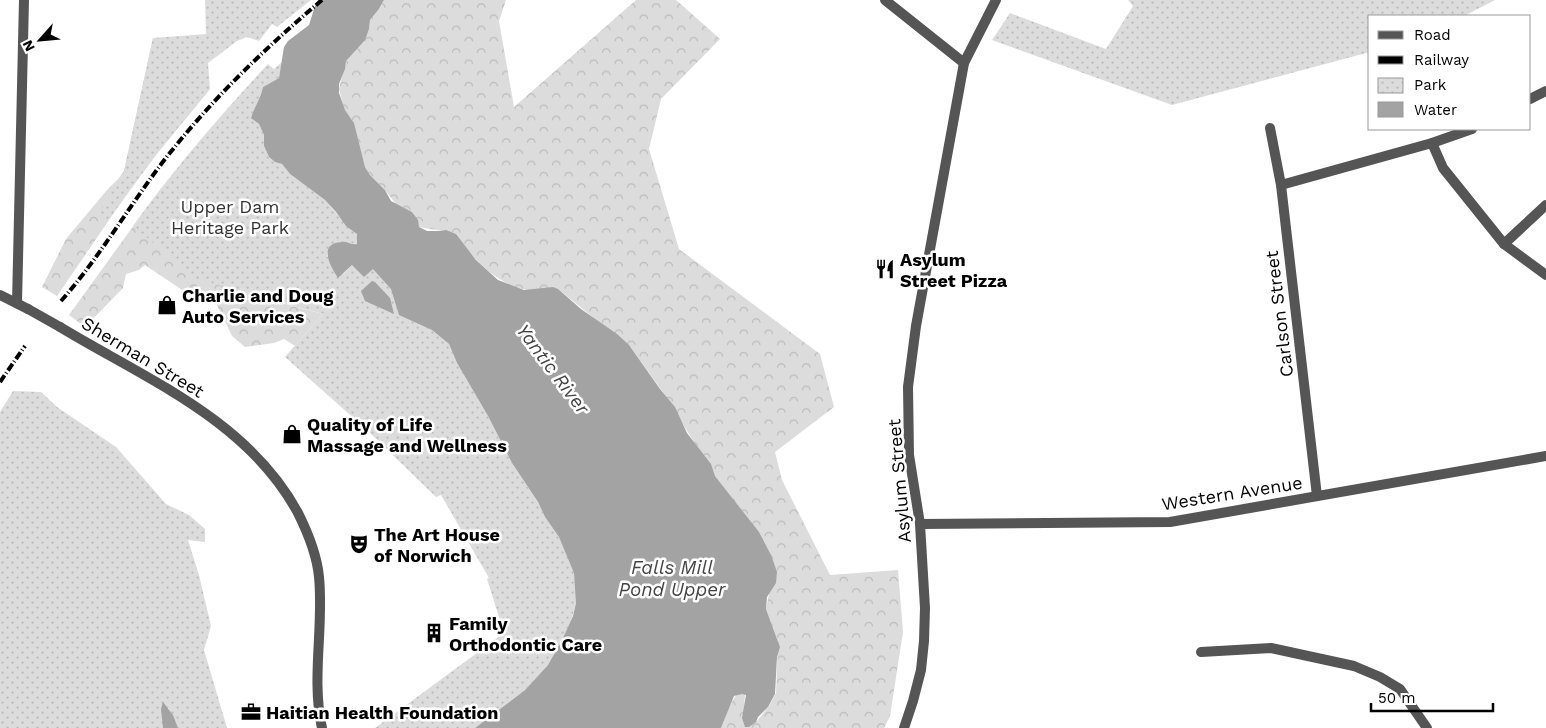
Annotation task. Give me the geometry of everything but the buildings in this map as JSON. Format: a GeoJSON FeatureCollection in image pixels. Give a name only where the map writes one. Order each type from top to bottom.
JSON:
{"type":"FeatureCollection","features":[{"type":"Feature","properties":{"kind":"street"},"geometry":{"type":"LineString","coordinates":[[17,303],[24,0]]}},
{"type":"Feature","properties":{"kind":"street"},"geometry":{"type":"LineString","coordinates":[[885,0],[964,63]]}},
{"type":"Feature","properties":{"kind":"street","name":"Asylum Street"},"geometry":{"type":"LineString","coordinates":[[904,728],[921,670],[925,608],[920,524],[909,455],[908,387],[916,326],[964,63],[996,0]]}},
{"type":"Feature","properties":{"kind":"street"},"geometry":{"type":"LineString","coordinates":[[1531,99],[1546,91]]}},
{"type":"Feature","properties":{"kind":"street","name":"Carlson Street"},"geometry":{"type":"LineString","coordinates":[[1270,128],[1281,185],[1316,496]]}},
{"type":"Feature","properties":{"kind":"street"},"geometry":{"type":"LineString","coordinates":[[1281,185],[1432,143],[1469,130]]}},
{"type":"Feature","properties":{"kind":"street"},"geometry":{"type":"LineString","coordinates":[[1432,143],[1443,168],[1504,244],[1546,275]]}},
{"type":"Feature","properties":{"kind":"street"},"geometry":{"type":"LineString","coordinates":[[1504,244],[1546,205]]}},
{"type":"Feature","properties":{"kind":"street","name":"Sherman Street"},"geometry":{"type":"LineString","coordinates":[[0,295],[166,388],[212,418],[258,458],[288,497],[306,531],[315,555],[319,577],[318,702],[322,728]]}},
{"type":"Feature","properties":{"kind":"street","name":"Western Avenue"},"geometry":{"type":"LineString","coordinates":[[920,524],[1170,522],[1546,456]]}},
{"type":"Feature","properties":{"kind":"street"},"geometry":{"type":"LineString","coordinates":[[1201,652],[1271,648],[1354,666],[1380,677],[1400,689],[1427,728]]}},
{"type":"Feature","properties":{"kind":"green space"},"geometry":{"type":"Polygon","coordinates":[[[205,0],[311,0],[277,27],[272,24],[259,41],[247,37],[237,41],[208,63],[210,89],[159,151],[106,223],[98,216],[124,171],[153,38],[206,34],[205,0]]]}},
{"type":"Feature","properties":{"kind":"green space"},"geometry":{"type":"Polygon","coordinates":[[[384,0],[506,0],[499,21],[514,107],[636,0],[676,0],[720,39],[661,99],[649,149],[679,249],[820,354],[834,407],[775,452],[782,480],[830,575],[898,570],[903,632],[890,716],[884,728],[721,728],[737,694],[745,694],[743,722],[757,721],[769,706],[776,693],[778,641],[766,609],[769,594],[761,536],[715,476],[665,395],[631,348],[558,289],[531,290],[512,286],[484,267],[454,233],[419,227],[412,212],[396,204],[370,175],[365,167],[352,120],[344,109],[339,89],[346,61],[369,29],[370,20],[384,0]]]}},
{"type":"Feature","properties":{"kind":"green space"},"geometry":{"type":"Polygon","coordinates":[[[1128,0],[1495,0],[1466,15],[1368,15],[1368,53],[1172,105],[992,40],[1010,13],[1106,49],[1133,6],[1128,0]]]}},
{"type":"Feature","properties":{"kind":"green space"},"geometry":{"type":"Polygon","coordinates":[[[153,38],[210,89],[142,172],[57,296],[42,287],[66,239],[124,171],[153,38]]]}},
{"type":"Feature","properties":{"kind":"green space","name":"Upper Dam Heritage Park"},"geometry":{"type":"Polygon","coordinates":[[[282,62],[279,78],[263,87],[251,117],[259,124],[264,135],[264,146],[269,157],[275,162],[282,164],[290,174],[325,200],[357,234],[357,244],[339,242],[327,253],[327,256],[343,274],[355,262],[374,268],[431,329],[449,344],[457,363],[488,416],[512,463],[559,537],[574,570],[576,603],[571,621],[548,665],[525,690],[475,728],[375,728],[504,633],[487,579],[489,578],[441,495],[436,497],[368,431],[285,357],[323,314],[197,279],[133,226],[181,163],[268,64],[274,69],[282,62]]]}},
{"type":"Feature","properties":{"kind":"green space"},"geometry":{"type":"Polygon","coordinates":[[[176,170],[260,297],[323,314],[295,346],[284,339],[274,343],[245,347],[232,336],[215,301],[202,291],[197,300],[145,265],[139,270],[126,274],[123,288],[85,327],[69,315],[176,170]]]}},
{"type":"Feature","properties":{"kind":"green space"},"geometry":{"type":"Polygon","coordinates":[[[13,391],[41,392],[57,407],[116,447],[166,504],[189,515],[205,529],[205,542],[188,540],[199,575],[211,626],[204,650],[227,728],[178,728],[168,707],[163,728],[0,728],[0,412],[13,391]]]}},
{"type":"Feature","properties":{"kind":"water","name":"Falls Mill Pond Upper"},"geometry":{"type":"Polygon","coordinates":[[[318,0],[384,0],[370,20],[365,40],[346,61],[339,84],[339,93],[345,110],[354,123],[365,167],[385,190],[391,201],[412,212],[418,220],[419,227],[427,231],[446,230],[456,234],[476,260],[498,280],[524,290],[553,287],[558,289],[581,309],[617,334],[629,345],[675,407],[687,433],[711,464],[715,476],[759,532],[771,555],[777,572],[776,583],[767,597],[766,609],[780,647],[777,657],[775,694],[768,707],[758,717],[756,722],[749,727],[745,727],[742,718],[746,695],[742,694],[734,696],[721,728],[475,728],[525,690],[548,665],[573,616],[576,603],[574,573],[559,537],[512,463],[488,416],[457,363],[449,344],[432,330],[399,315],[391,289],[373,269],[364,277],[352,265],[338,278],[328,257],[329,247],[341,242],[357,244],[357,234],[346,226],[325,200],[290,174],[282,164],[275,162],[269,157],[264,146],[264,135],[259,124],[251,118],[263,87],[279,78],[284,47],[288,41],[309,25],[318,0]]]}},
{"type":"Feature","properties":{"kind":"water"},"geometry":{"type":"Polygon","coordinates":[[[372,281],[390,298],[394,314],[365,301],[361,291],[372,281]]]}},
{"type":"Feature","properties":{"kind":"water"},"geometry":{"type":"Polygon","coordinates":[[[163,702],[173,715],[178,728],[163,728],[161,709],[163,702]]]}},
{"type":"Feature","properties":{"kind":"railway"},"geometry":{"type":"LineString","coordinates":[[61,301],[88,268],[149,180],[199,118],[258,57],[322,0]]}},
{"type":"Feature","properties":{"kind":"railway"},"geometry":{"type":"LineString","coordinates":[[0,382],[25,346]]}},
{"type":"Feature","properties":{"kind":"place","name":"Asylum Street Pizza"},"geometry":{"type":"Point","coordinates":[885,269]}},
{"type":"Feature","properties":{"kind":"place","name":"Charlie and Doug Auto Services"},"geometry":{"type":"Point","coordinates":[167,305]}},
{"type":"Feature","properties":{"kind":"place","name":"Quality of Life Massage and Wellness"},"geometry":{"type":"Point","coordinates":[292,434]}},
{"type":"Feature","properties":{"kind":"place","name":"The Art House of Norwich"},"geometry":{"type":"Point","coordinates":[359,544]}},
{"type":"Feature","properties":{"kind":"place","name":"Family Orthodontic Care"},"geometry":{"type":"Point","coordinates":[434,633]}},
{"type":"Feature","properties":{"kind":"place","name":"Haitian Health Foundation"},"geometry":{"type":"Point","coordinates":[251,712]}},
{"type":"Feature","properties":{"kind":"water label","name":"Yantic River"},"geometry":{"type":"Point","coordinates":[553,369]}}]}
